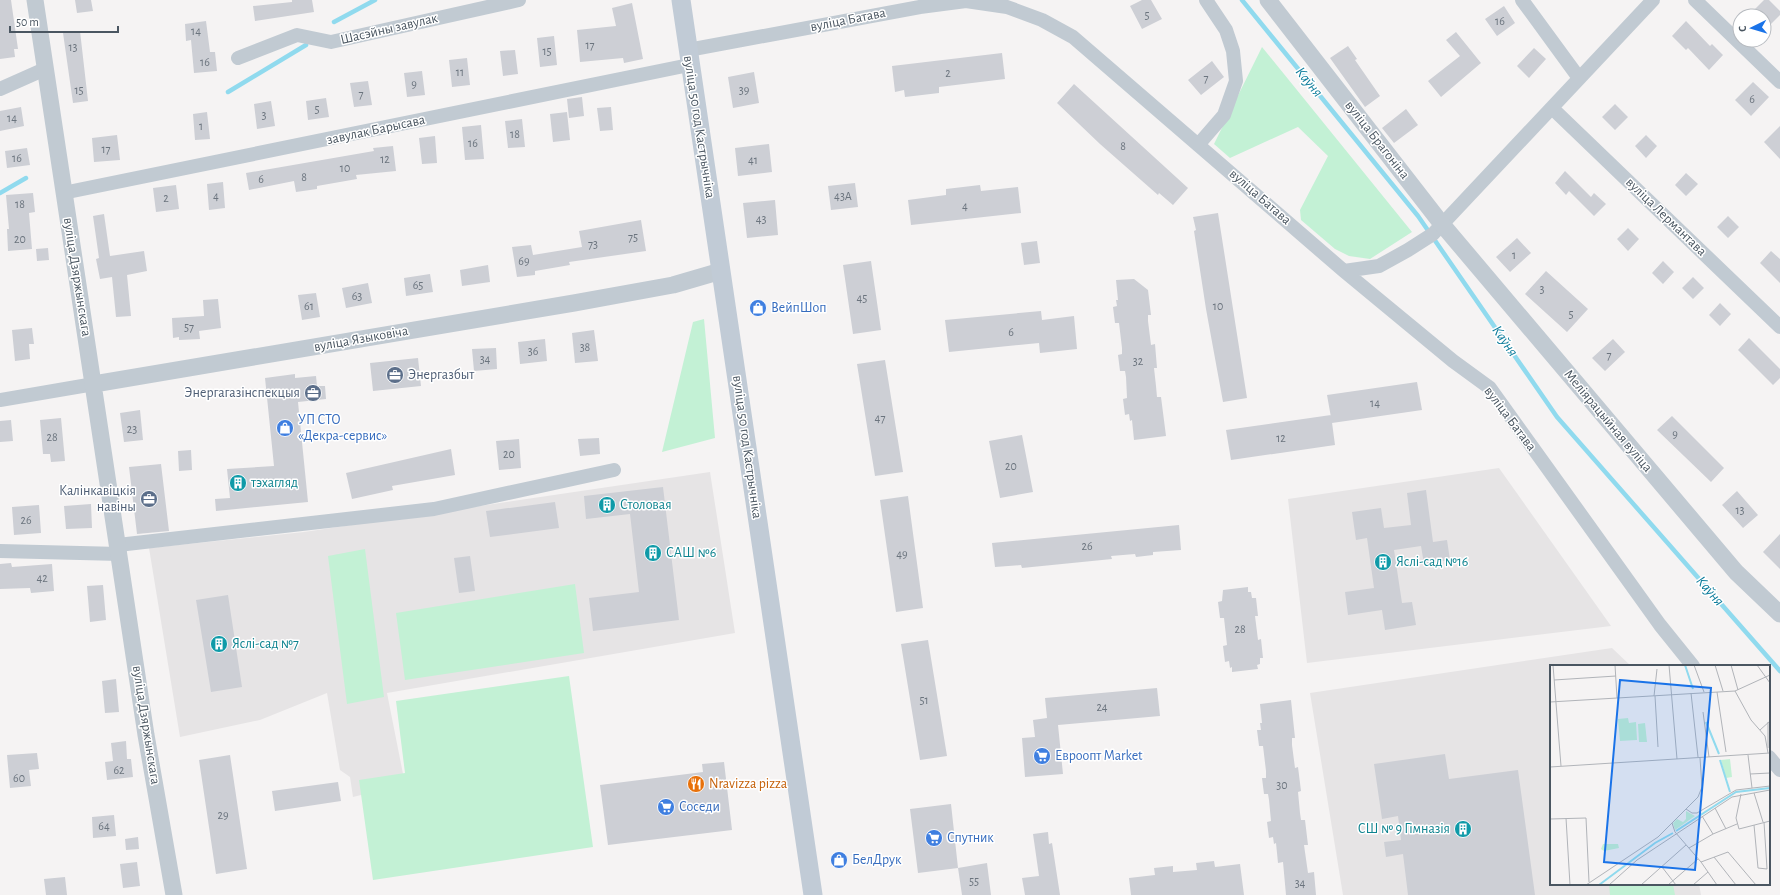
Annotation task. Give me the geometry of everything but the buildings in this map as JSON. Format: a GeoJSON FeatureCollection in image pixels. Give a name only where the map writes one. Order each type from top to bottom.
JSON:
{"type":"FeatureCollection","features":[{"type":"Feature","properties":{"kind":"main road","name":"вуліца 50 год Кастрычніка"},"geometry":{"type":"LineString","coordinates":[[680,0],[813,895]]}},
{"type":"Feature","properties":{"kind":"street","name":"вуліца Дзяржынскага"},"geometry":{"type":"LineString","coordinates":[[35,0],[146,734],[174,895]]}},
{"type":"Feature","properties":{"kind":"street","name":"Шасэйны завулак"},"geometry":{"type":"LineString","coordinates":[[238,58],[297,35],[331,42],[519,0]]}},
{"type":"Feature","properties":{"kind":"street"},"geometry":{"type":"LineString","coordinates":[[1198,145],[1224,115],[1236,81],[1233,51],[1226,30],[1206,0]]}},
{"type":"Feature","properties":{"kind":"street","name":"вуліца Брагоніна"},"geometry":{"type":"LineString","coordinates":[[1268,0],[1437,228]]}},
{"type":"Feature","properties":{"kind":"street"},"geometry":{"type":"LineString","coordinates":[[1522,0],[1579,78]]}},
{"type":"Feature","properties":{"kind":"street"},"geometry":{"type":"LineString","coordinates":[[1344,271],[1379,266],[1408,250],[1437,228],[1653,0]]}},
{"type":"Feature","properties":{"kind":"street"},"geometry":{"type":"LineString","coordinates":[[1695,0],[1780,82]]}},
{"type":"Feature","properties":{"kind":"street","name":"вуліца Батава"},"geometry":{"type":"LineString","coordinates":[[688,58],[920,7],[966,2],[1007,7],[1042,20],[1073,36],[1344,271],[1453,361],[1490,388],[1660,625],[1692,665]]}},
{"type":"Feature","properties":{"kind":"street","name":"завулак Барысава"},"geometry":{"type":"LineString","coordinates":[[63,193],[688,58]]}},
{"type":"Feature","properties":{"kind":"street"},"geometry":{"type":"LineString","coordinates":[[0,90],[45,69]]}},
{"type":"Feature","properties":{"kind":"street","name":"вуліца Лермантава"},"geometry":{"type":"LineString","coordinates":[[1552,108],[1780,327]]}},
{"type":"Feature","properties":{"kind":"street","name":"Меліярацыйная вуліца"},"geometry":{"type":"LineString","coordinates":[[1437,228],[1736,572],[1780,614]]}},
{"type":"Feature","properties":{"kind":"street","name":"вуліца Языковіча"},"geometry":{"type":"LineString","coordinates":[[0,400],[574,303],[673,284],[721,271]]}},
{"type":"Feature","properties":{"kind":"street"},"geometry":{"type":"LineString","coordinates":[[0,551],[119,550],[434,509],[614,470]]}},
{"type":"Feature","properties":{"kind":"street"},"geometry":{"type":"LineString","coordinates":[[1770,758],[1780,770]]}},
{"type":"Feature","properties":{"kind":"shaded area"},"geometry":{"type":"Polygon","coordinates":[[[1499,468],[1611,626],[1307,663],[1288,499],[1499,468]]]}},
{"type":"Feature","properties":{"kind":"shaded area"},"geometry":{"type":"Polygon","coordinates":[[[710,472],[735,633],[387,693],[405,784],[353,797],[350,777],[340,770],[327,693],[260,720],[180,737],[149,548],[304,532],[710,472]]]}},
{"type":"Feature","properties":{"kind":"shaded area"},"geometry":{"type":"Polygon","coordinates":[[[1612,648],[1630,665],[1550,665],[1550,885],[1699,885],[1701,895],[1343,895],[1310,693],[1612,648]]]}},
{"type":"Feature","properties":{"kind":"green space"},"geometry":{"type":"Polygon","coordinates":[[[1262,47],[1412,232],[1370,259],[1349,256],[1335,249],[1301,220],[1300,210],[1328,156],[1298,127],[1230,158],[1214,144],[1262,47]]]}},
{"type":"Feature","properties":{"kind":"green space"},"geometry":{"type":"Polygon","coordinates":[[[704,319],[715,438],[662,452],[693,322],[704,319]]]}},
{"type":"Feature","properties":{"kind":"green space"},"geometry":{"type":"Polygon","coordinates":[[[365,549],[384,697],[347,704],[328,556],[365,549]]]}},
{"type":"Feature","properties":{"kind":"green space"},"geometry":{"type":"Polygon","coordinates":[[[575,584],[584,653],[405,680],[396,613],[575,584]]]}},
{"type":"Feature","properties":{"kind":"green space"},"geometry":{"type":"Polygon","coordinates":[[[569,676],[593,847],[373,880],[359,780],[405,773],[396,701],[569,676]]]}},
{"type":"Feature","properties":{"kind":"green space"},"geometry":{"type":"Polygon","coordinates":[[[1609,885],[1673,885],[1675,895],[1610,895],[1609,885]]]}},
{"type":"Feature","properties":{"kind":"waterway"},"geometry":{"type":"LineString","coordinates":[[334,22],[375,0]]}},
{"type":"Feature","properties":{"kind":"waterway","name":"Каўня"},"geometry":{"type":"LineString","coordinates":[[1242,0],[1418,216],[1557,417],[1780,671]]}},
{"type":"Feature","properties":{"kind":"waterway"},"geometry":{"type":"LineString","coordinates":[[228,92],[306,45]]}},
{"type":"Feature","properties":{"kind":"waterway"},"geometry":{"type":"LineString","coordinates":[[0,193],[26,178]]}},
{"type":"Feature","properties":{"kind":"place","name":"ВейпШоп"},"geometry":{"type":"Point","coordinates":[758,308]}},
{"type":"Feature","properties":{"kind":"place","name":"Энергазбыт"},"geometry":{"type":"Point","coordinates":[395,375]}},
{"type":"Feature","properties":{"kind":"place","name":"Энергагазінспекцыя"},"geometry":{"type":"Point","coordinates":[313,393]}},
{"type":"Feature","properties":{"kind":"place","name":"УП СТО «Декра-сервис»"},"geometry":{"type":"Point","coordinates":[285,428]}},
{"type":"Feature","properties":{"kind":"place","name":"тэхагляд"},"geometry":{"type":"Point","coordinates":[238,483]}},
{"type":"Feature","properties":{"kind":"place","name":"Калінкавіцкія навіны"},"geometry":{"type":"Point","coordinates":[149,499]}},
{"type":"Feature","properties":{"kind":"place","name":"Столовая"},"geometry":{"type":"Point","coordinates":[607,505]}},
{"type":"Feature","properties":{"kind":"place","name":"САШ №6"},"geometry":{"type":"Point","coordinates":[653,553]}},
{"type":"Feature","properties":{"kind":"place","name":"Яслі-сад №16"},"geometry":{"type":"Point","coordinates":[1383,562]}},
{"type":"Feature","properties":{"kind":"place","name":"Яслі-сад №7"},"geometry":{"type":"Point","coordinates":[219,644]}},
{"type":"Feature","properties":{"kind":"place","name":"Евроопт Market"},"geometry":{"type":"Point","coordinates":[1042,756]}},
{"type":"Feature","properties":{"kind":"place","name":"Nravizza pizza"},"geometry":{"type":"Point","coordinates":[696,784]}},
{"type":"Feature","properties":{"kind":"place","name":"Соседи"},"geometry":{"type":"Point","coordinates":[666,807]}},
{"type":"Feature","properties":{"kind":"place","name":"СШ № 9 Гімназія"},"geometry":{"type":"Point","coordinates":[1463,829]}},
{"type":"Feature","properties":{"kind":"place","name":"Спутник"},"geometry":{"type":"Point","coordinates":[934,838]}},
{"type":"Feature","properties":{"kind":"place","name":"БелДрук"},"geometry":{"type":"Point","coordinates":[839,860]}}]}
